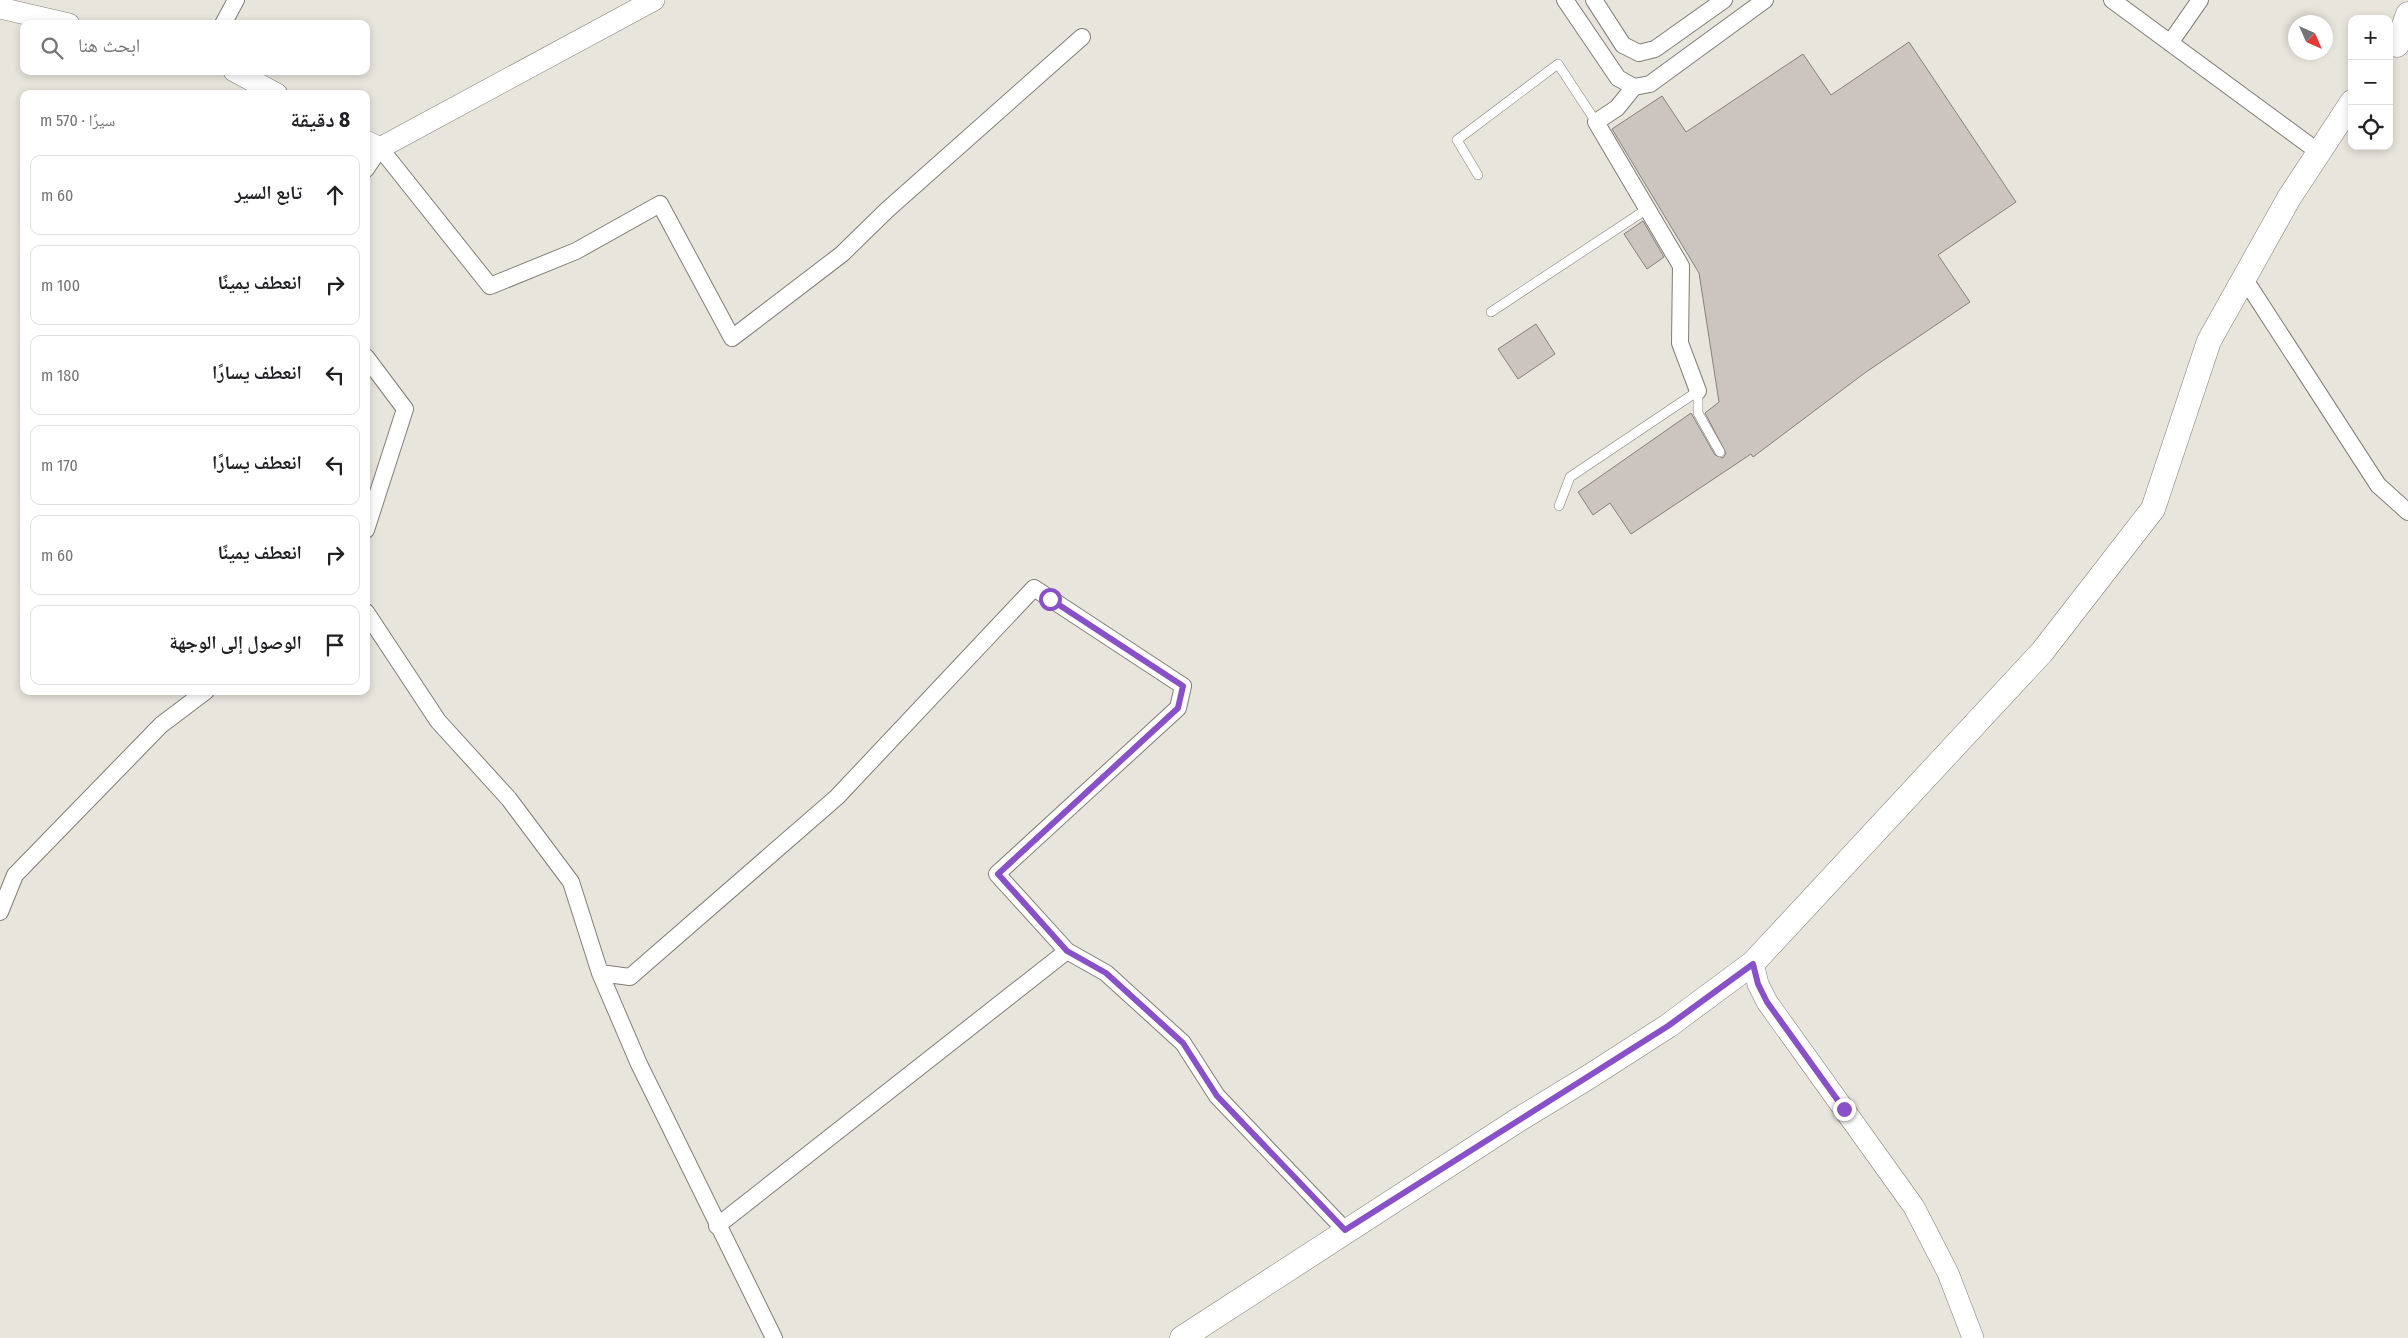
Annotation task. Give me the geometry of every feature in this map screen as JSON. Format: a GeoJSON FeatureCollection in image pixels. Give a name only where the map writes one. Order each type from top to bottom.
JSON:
{"type":"FeatureCollection","features":[{"type":"Feature","properties":{"kind":"main road"},"geometry":{"type":"LineString","coordinates":[[2398,45],[2408,14]]}},
{"type":"Feature","properties":{"kind":"main road"},"geometry":{"type":"LineString","coordinates":[[1182,1338],[1345,1230],[1668,1026],[1753,964],[2042,652],[2153,509],[2208,341],[2289,198],[2350,105]]}},
{"type":"Feature","properties":{"kind":"street"},"geometry":{"type":"LineString","coordinates":[[225,20],[236,0]]}},
{"type":"Feature","properties":{"kind":"street"},"geometry":{"type":"LineString","coordinates":[[654,0],[373,144],[490,286],[576,251],[660,204],[732,338],[842,254],[887,210],[1082,37]]}},
{"type":"Feature","properties":{"kind":"street"},"geometry":{"type":"LineString","coordinates":[[1565,0],[1618,78],[1634,87],[1650,84],[1765,0]]}},
{"type":"Feature","properties":{"kind":"street"},"geometry":{"type":"LineString","coordinates":[[1594,0],[1623,45],[1639,53],[1655,49],[1724,0]]}},
{"type":"Feature","properties":{"kind":"street"},"geometry":{"type":"LineString","coordinates":[[2112,0],[2320,152]]}},
{"type":"Feature","properties":{"kind":"street"},"geometry":{"type":"LineString","coordinates":[[2170,43],[2200,0]]}},
{"type":"Feature","properties":{"kind":"street"},"geometry":{"type":"LineString","coordinates":[[0,8],[52,20]]}},
{"type":"Feature","properties":{"kind":"street"},"geometry":{"type":"LineString","coordinates":[[241,75],[270,90]]}},
{"type":"Feature","properties":{"kind":"street"},"geometry":{"type":"LineString","coordinates":[[1634,87],[1617,108],[1596,122],[1681,266],[1680,343],[1698,390]]}},
{"type":"Feature","properties":{"kind":"street"},"geometry":{"type":"LineString","coordinates":[[2244,278],[2378,485],[2408,512]]}},
{"type":"Feature","properties":{"kind":"street"},"geometry":{"type":"LineString","coordinates":[[370,362],[405,408],[370,517]]}},
{"type":"Feature","properties":{"kind":"street"},"geometry":{"type":"LineString","coordinates":[[600,973],[630,977],[837,797],[1034,588],[1183,686],[1178,708],[998,874],[1067,951],[1106,973],[1183,1043],[1217,1096],[1345,1230]]}},
{"type":"Feature","properties":{"kind":"street"},"geometry":{"type":"LineString","coordinates":[[370,618],[438,721],[509,799],[570,882],[600,973],[639,1064],[717,1226],[774,1338]]}},
{"type":"Feature","properties":{"kind":"street"},"geometry":{"type":"LineString","coordinates":[[0,912],[15,874],[161,725],[201,695]]}},
{"type":"Feature","properties":{"kind":"street"},"geometry":{"type":"LineString","coordinates":[[717,1226],[1067,951]]}},
{"type":"Feature","properties":{"kind":"street"},"geometry":{"type":"LineString","coordinates":[[1753,964],[1758,984],[1776,1017],[1886,1165],[1914,1207],[1948,1273],[1973,1338]]}},
{"type":"Feature","properties":{"kind":"lane"},"geometry":{"type":"LineString","coordinates":[[1478,175],[1457,140],[1558,64],[1596,122]]}},
{"type":"Feature","properties":{"kind":"lane"},"geometry":{"type":"LineString","coordinates":[[1491,312],[1647,209]]}},
{"type":"Feature","properties":{"kind":"lane"},"geometry":{"type":"LineString","coordinates":[[1698,390],[1698,413],[1720,452]]}},
{"type":"Feature","properties":{"kind":"lane"},"geometry":{"type":"LineString","coordinates":[[1559,506],[1570,477],[1698,390]]}},
{"type":"Feature","properties":{"kind":"building"},"geometry":{"type":"Polygon","coordinates":[[[1909,42],[2016,202],[1938,255],[1970,302],[1866,372],[1753,457],[1751,454],[1631,534],[1610,503],[1593,515],[1578,492],[1691,413],[1715,455],[1723,458],[1726,453],[1705,413],[1719,402],[1699,273],[1612,129],[1662,96],[1686,132],[1803,54],[1831,95],[1909,42]]]}},
{"type":"Feature","properties":{"kind":"building"},"geometry":{"type":"Polygon","coordinates":[[[1643,221],[1664,257],[1647,269],[1624,234],[1643,221]]]}},
{"type":"Feature","properties":{"kind":"building"},"geometry":{"type":"Polygon","coordinates":[[[1536,324],[1555,354],[1518,379],[1498,349],[1536,324]]]}},
{"type":"Feature","properties":{"kind":"route"},"geometry":{"type":"LineString","coordinates":[[1050,599],[1183,686],[1178,708],[998,874],[1067,951],[1106,973],[1183,1043],[1217,1096],[1345,1230],[1668,1026],[1753,964],[1758,984],[1767,1002],[1786,1031],[1844,1109]]}}]}
